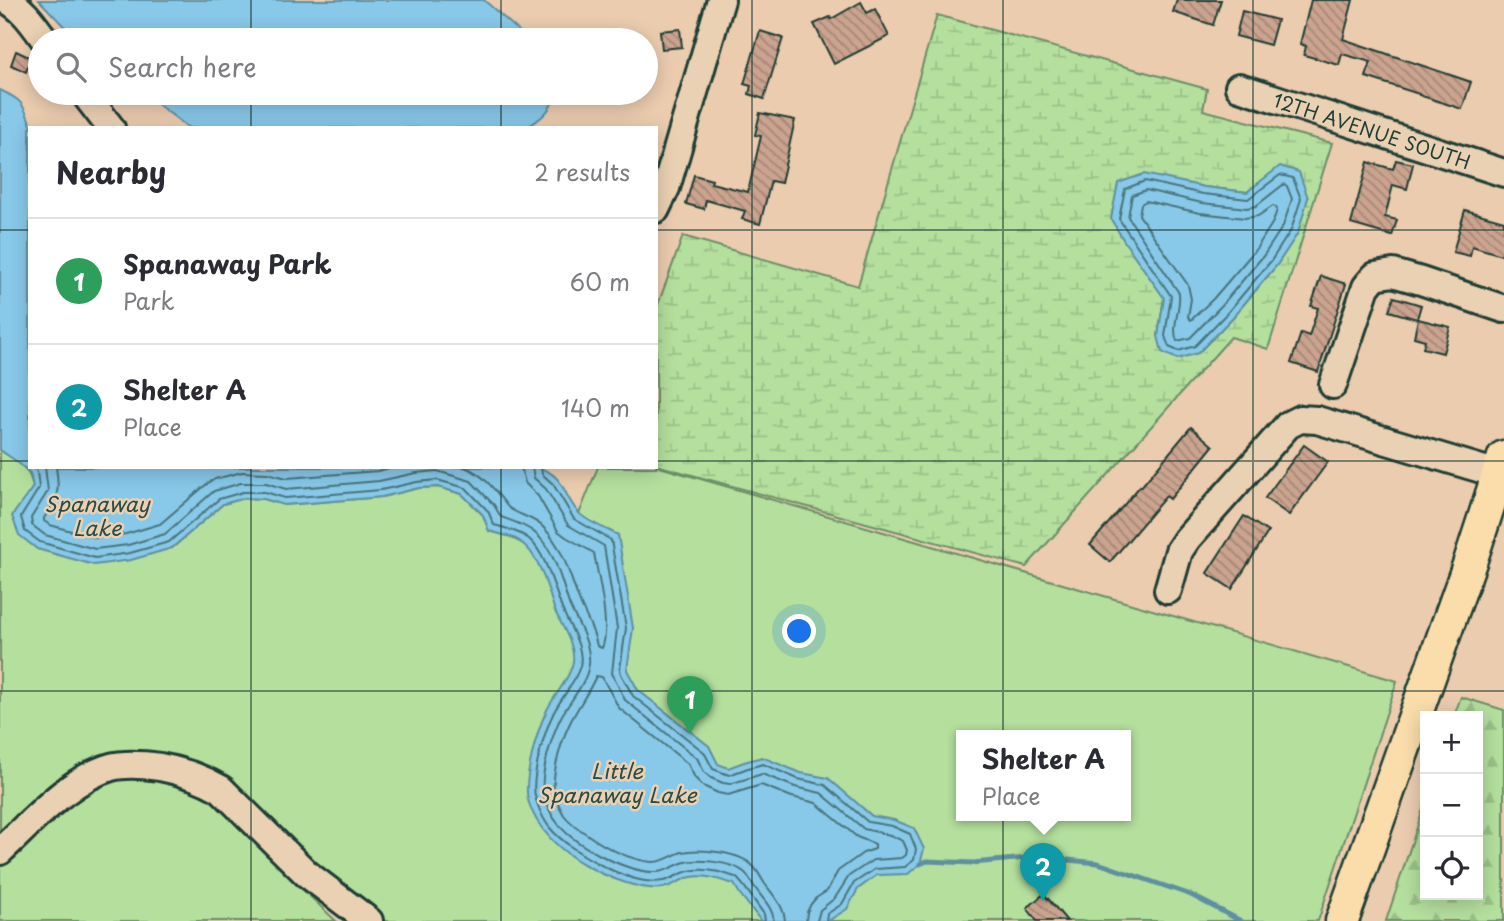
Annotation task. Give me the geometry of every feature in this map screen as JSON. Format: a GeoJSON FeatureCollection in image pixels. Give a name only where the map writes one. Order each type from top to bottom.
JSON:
{"type":"FeatureCollection","features":[{"type":"Feature","properties":{"kind":"main road"},"geometry":{"type":"LineString","coordinates":[[1342,921],[1470,562],[1501,466]]}},
{"type":"Feature","properties":{"kind":"street"},"geometry":{"type":"LineString","coordinates":[[8,0],[17,5],[35,28]]}},
{"type":"Feature","properties":{"kind":"street"},"geometry":{"type":"LineString","coordinates":[[658,205],[666,188],[721,0]]}},
{"type":"Feature","properties":{"kind":"street","name":"12TH AVENUE SOUTH"},"geometry":{"type":"LineString","coordinates":[[1239,87],[1504,173]]}},
{"type":"Feature","properties":{"kind":"street"},"geometry":{"type":"LineString","coordinates":[[93,105],[109,126]]}},
{"type":"Feature","properties":{"kind":"street"},"geometry":{"type":"LineString","coordinates":[[1333,384],[1366,287],[1375,276],[1393,273],[1504,309]]}},
{"type":"Feature","properties":{"kind":"street"},"geometry":{"type":"LineString","coordinates":[[1168,590],[1179,551],[1187,540],[1288,425],[1300,419],[1317,420],[1501,466]]}},
{"type":"Feature","properties":{"kind":"street"},"geometry":{"type":"LineString","coordinates":[[0,851],[70,788],[91,775],[114,766],[145,765],[168,769],[208,781],[221,789],[307,874],[369,921]]}},
{"type":"Feature","properties":{"kind":"green space"},"geometry":{"type":"Polygon","coordinates":[[[937,15],[1207,89],[1203,110],[1332,143],[1268,349],[1231,337],[1026,567],[658,466],[658,305],[683,236],[858,286],[937,15]],[[1280,167],[1247,192],[1205,187],[1164,298],[1158,336],[1198,353],[1277,265],[1297,233],[1280,167]]]}},
{"type":"Feature","properties":{"kind":"green space"},"geometry":{"type":"Polygon","coordinates":[[[0,450],[17,461],[29,474],[33,487],[26,498],[172,548],[223,504],[245,498],[264,499],[284,505],[382,497],[419,488],[438,487],[462,494],[483,515],[489,531],[524,544],[579,514],[597,469],[658,469],[658,467],[1397,681],[1318,921],[353,921],[299,886],[336,921],[0,921],[0,450]]]}},
{"type":"Feature","properties":{"kind":"green space"},"geometry":{"type":"Polygon","coordinates":[[[1461,697],[1504,710],[1504,921],[1386,921],[1420,818],[1420,900],[1483,900],[1483,711],[1456,711],[1461,697]]]}},
{"type":"Feature","properties":{"kind":"water"},"geometry":{"type":"Polygon","coordinates":[[[39,0],[484,0],[516,28],[66,28],[39,0]]]}},
{"type":"Feature","properties":{"kind":"water","name":"Little Spanaway Lake"},"geometry":{"type":"Polygon","coordinates":[[[0,90],[22,104],[31,126],[28,126],[28,469],[542,469],[558,480],[581,515],[618,535],[633,628],[627,670],[638,690],[709,746],[718,764],[728,768],[762,757],[801,773],[828,778],[872,816],[894,820],[914,828],[924,849],[920,864],[908,874],[877,875],[858,889],[847,909],[828,921],[761,921],[734,884],[699,876],[666,887],[644,887],[604,874],[568,854],[551,839],[537,821],[528,800],[527,780],[542,720],[572,666],[571,645],[535,558],[515,539],[489,531],[483,515],[462,494],[438,487],[419,488],[382,497],[284,505],[264,499],[245,498],[223,504],[172,548],[131,560],[94,565],[37,549],[19,535],[12,516],[33,487],[30,473],[0,450],[0,90]]]}},
{"type":"Feature","properties":{"kind":"water"},"geometry":{"type":"Polygon","coordinates":[[[159,105],[551,105],[529,126],[186,126],[159,105]]]}},
{"type":"Feature","properties":{"kind":"water"},"geometry":{"type":"Polygon","coordinates":[[[1280,166],[1299,172],[1308,198],[1298,233],[1277,265],[1198,353],[1177,359],[1162,352],[1158,336],[1164,298],[1111,219],[1118,183],[1144,174],[1205,187],[1247,192],[1280,166]]]}},
{"type":"Feature","properties":{"kind":"building"},"geometry":{"type":"Polygon","coordinates":[[[1177,0],[1221,0],[1213,25],[1173,12],[1177,0]]]}},
{"type":"Feature","properties":{"kind":"building"},"geometry":{"type":"Polygon","coordinates":[[[1311,0],[1353,0],[1343,39],[1471,82],[1462,109],[1366,77],[1371,62],[1342,54],[1339,65],[1304,55],[1306,46],[1300,44],[1311,0]]]}},
{"type":"Feature","properties":{"kind":"building"},"geometry":{"type":"Polygon","coordinates":[[[861,2],[867,13],[875,9],[889,36],[834,64],[814,24],[830,17],[831,19],[861,2]]]}},
{"type":"Feature","properties":{"kind":"building"},"geometry":{"type":"Polygon","coordinates":[[[1242,11],[1277,20],[1270,45],[1236,36],[1242,11]]]}},
{"type":"Feature","properties":{"kind":"building"},"geometry":{"type":"Polygon","coordinates":[[[680,29],[682,47],[662,49],[660,31],[680,29]]]}},
{"type":"Feature","properties":{"kind":"building"},"geometry":{"type":"Polygon","coordinates":[[[760,31],[783,38],[764,99],[749,94],[751,86],[744,84],[760,31]]]}},
{"type":"Feature","properties":{"kind":"building"},"geometry":{"type":"Polygon","coordinates":[[[16,51],[28,57],[26,72],[11,65],[16,51]]]}},
{"type":"Feature","properties":{"kind":"building"},"geometry":{"type":"Polygon","coordinates":[[[760,113],[795,120],[781,183],[771,181],[760,224],[742,219],[745,211],[706,200],[704,209],[686,204],[694,175],[712,180],[711,183],[748,192],[761,136],[755,135],[760,113]]]}},
{"type":"Feature","properties":{"kind":"building"},"geometry":{"type":"Polygon","coordinates":[[[1396,160],[1413,164],[1407,189],[1393,185],[1385,217],[1397,220],[1392,236],[1351,224],[1368,162],[1393,169],[1396,160]]]}},
{"type":"Feature","properties":{"kind":"building"},"geometry":{"type":"Polygon","coordinates":[[[1465,210],[1504,221],[1504,256],[1472,246],[1470,256],[1453,252],[1465,210]]]}},
{"type":"Feature","properties":{"kind":"building"},"geometry":{"type":"Polygon","coordinates":[[[1321,276],[1346,284],[1318,372],[1291,363],[1301,333],[1309,336],[1318,308],[1311,306],[1321,276]]]}},
{"type":"Feature","properties":{"kind":"building"},"geometry":{"type":"Polygon","coordinates":[[[1394,297],[1421,305],[1417,319],[1389,311],[1394,297]]]}},
{"type":"Feature","properties":{"kind":"building"},"geometry":{"type":"Polygon","coordinates":[[[1418,319],[1450,327],[1443,353],[1423,348],[1425,340],[1414,337],[1418,319]]]}},
{"type":"Feature","properties":{"kind":"building"},"geometry":{"type":"Polygon","coordinates":[[[1191,427],[1213,446],[1170,499],[1166,496],[1110,562],[1090,545],[1191,427]]]}},
{"type":"Feature","properties":{"kind":"building"},"geometry":{"type":"Polygon","coordinates":[[[1304,445],[1328,462],[1289,515],[1265,498],[1304,445]]]}},
{"type":"Feature","properties":{"kind":"building"},"geometry":{"type":"Polygon","coordinates":[[[1244,516],[1268,532],[1232,589],[1207,573],[1244,516]]]}},
{"type":"Feature","properties":{"kind":"building"},"geometry":{"type":"Polygon","coordinates":[[[1044,894],[1067,921],[1037,921],[1027,908],[1044,894]]]}},
{"type":"Feature","properties":{"kind":"waterway"},"geometry":{"type":"LineString","coordinates":[[920,864],[927,861],[973,863],[1038,857],[1098,863],[1191,895],[1241,921]]}},
{"type":"Feature","properties":{"kind":"place","name":"Spanaway Park"},"geometry":{"type":"Point","coordinates":[690,734]}},
{"type":"Feature","properties":{"kind":"place","name":"Shelter A"},"geometry":{"type":"Point","coordinates":[1043,901]}},
{"type":"Feature","properties":{"kind":"water label","name":"Spanaway Lake"},"geometry":{"type":"Point","coordinates":[97,515]}}]}
